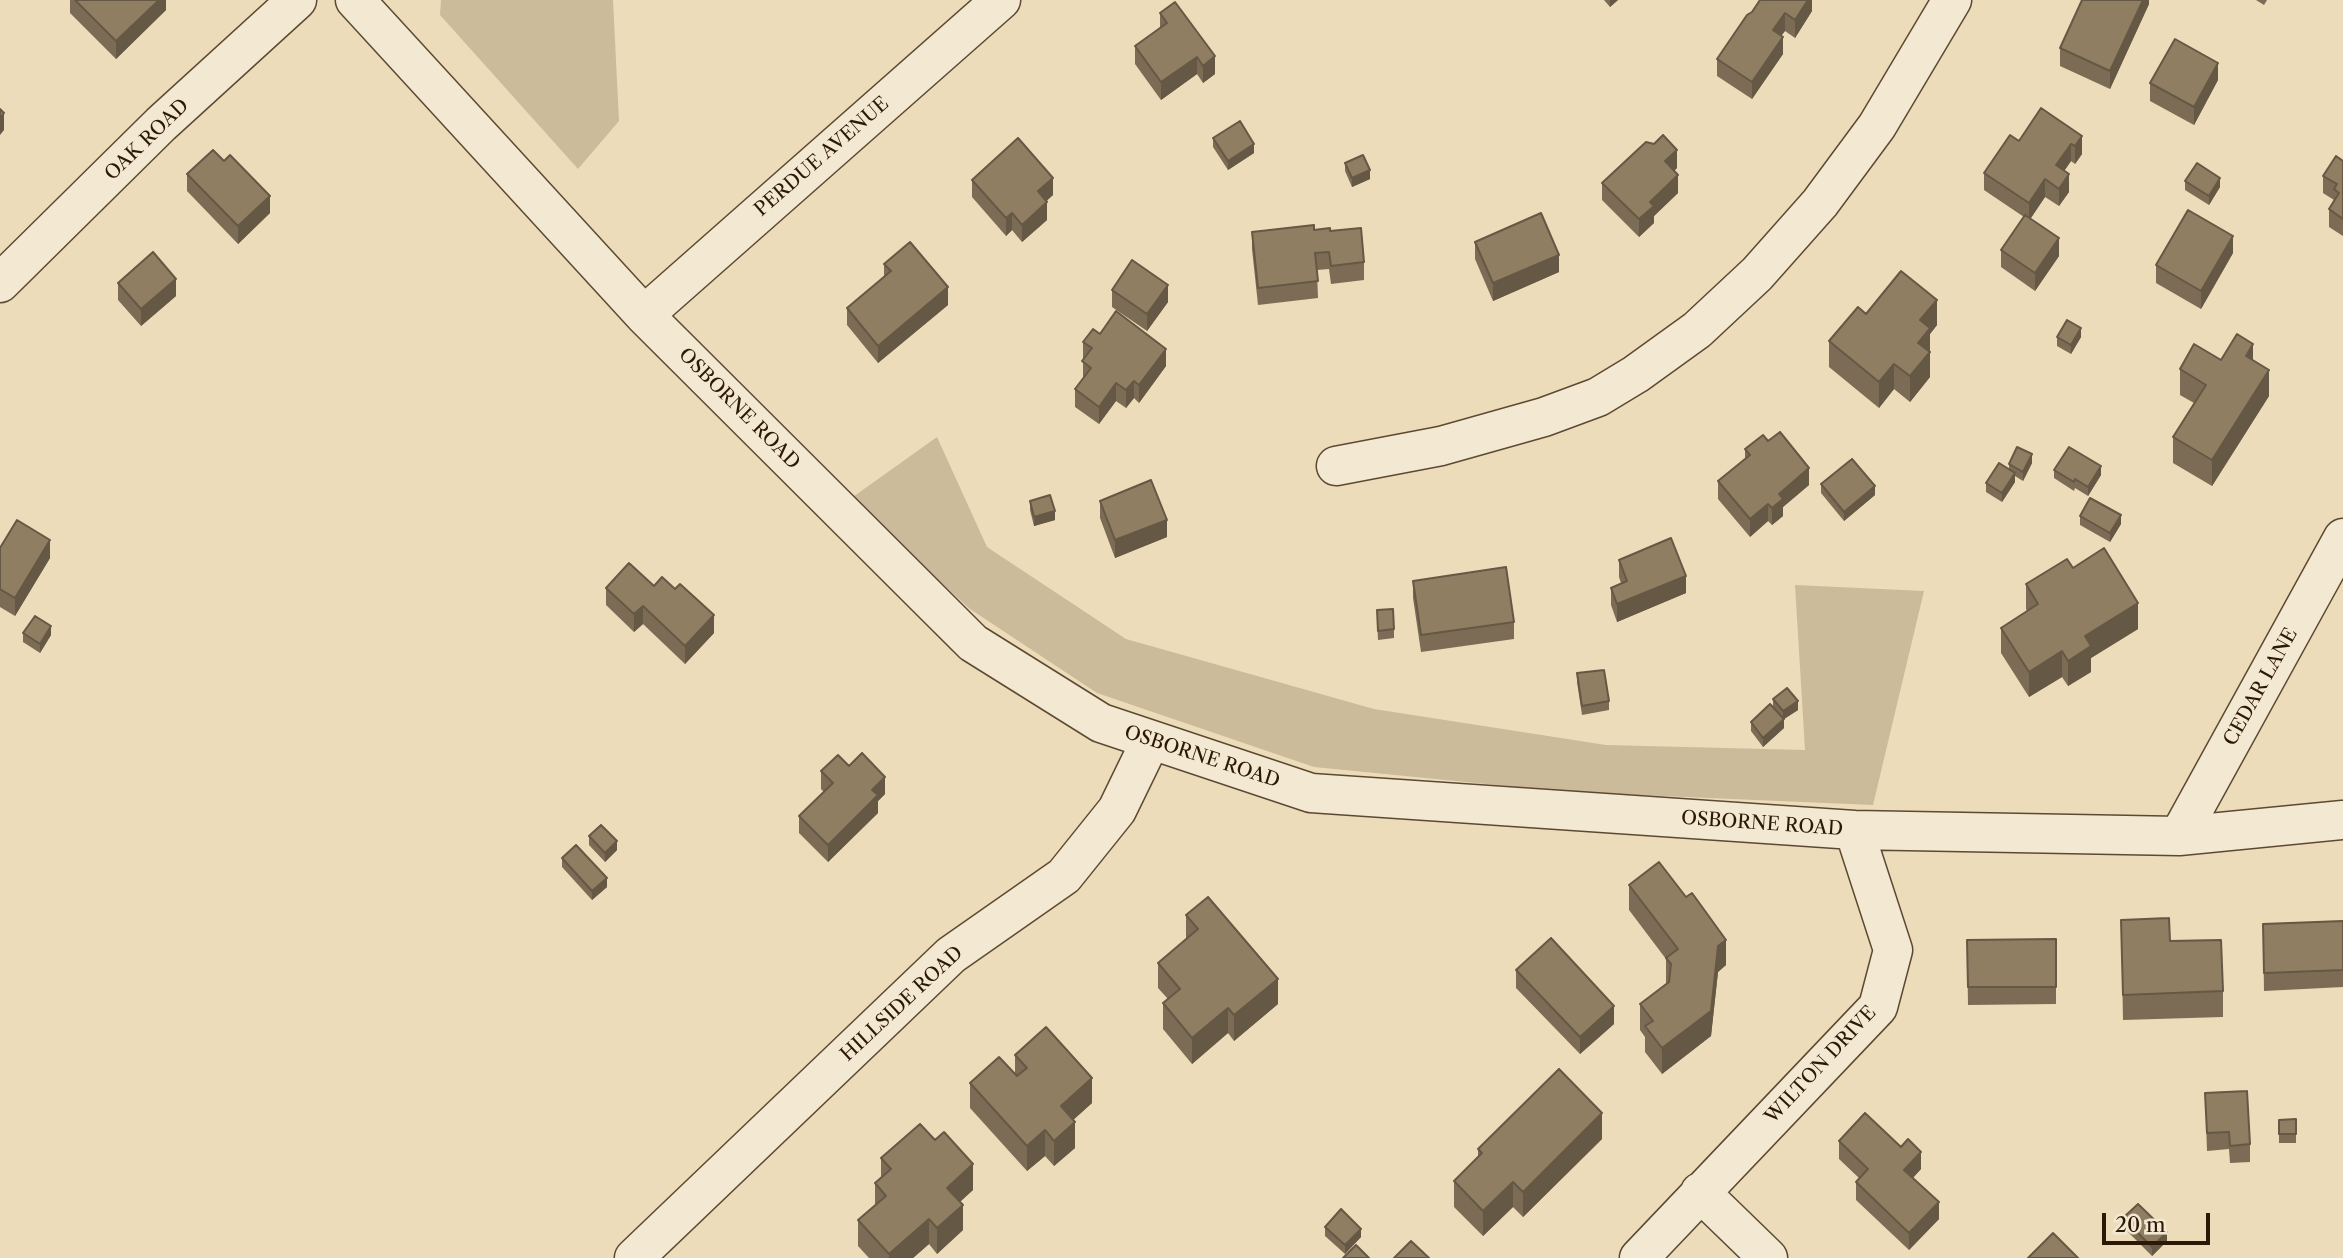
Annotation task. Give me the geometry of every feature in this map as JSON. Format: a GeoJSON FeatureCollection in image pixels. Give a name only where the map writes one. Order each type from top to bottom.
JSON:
{"type":"FeatureCollection","features":[{"type":"Feature","properties":{"kind":"street","name":"OAK ROAD"},"geometry":{"type":"LineString","coordinates":[[0,282],[161,124],[297,0]]}},
{"type":"Feature","properties":{"kind":"street","name":"OSBORNE ROAD"},"geometry":{"type":"LineString","coordinates":[[355,0],[644,315],[973,643],[1101,723],[1311,793],[1854,831],[2179,836],[2343,820]]}},
{"type":"Feature","properties":{"kind":"street","name":"PERDUE AVENUE"},"geometry":{"type":"LineString","coordinates":[[644,315],[1001,0]]}},
{"type":"Feature","properties":{"kind":"street"},"geometry":{"type":"LineString","coordinates":[[1336,466],[1441,446],[1544,418],[1607,391],[1636,374],[1697,330],[1757,274],[1820,202],[1877,127],[1952,0]]}},
{"type":"Feature","properties":{"kind":"street","name":"CEDAR LANE"},"geometry":{"type":"LineString","coordinates":[[2179,836],[2343,538]]}},
{"type":"Feature","properties":{"kind":"street","name":"HILLSIDE ROAD"},"geometry":{"type":"LineString","coordinates":[[634,1258],[951,955],[1064,876],[1117,810],[1151,740]]}},
{"type":"Feature","properties":{"kind":"street","name":"WILTON DRIVE"},"geometry":{"type":"LineString","coordinates":[[1639,1258],[1878,1007],[1893,950],[1854,831]]}},
{"type":"Feature","properties":{"kind":"street"},"geometry":{"type":"LineString","coordinates":[[1700,1192],[1768,1258]]}},
{"type":"Feature","properties":{"kind":"shaded area"},"geometry":{"type":"Polygon","coordinates":[[[441,0],[613,0],[619,121],[578,169],[440,15],[441,0]]]}},
{"type":"Feature","properties":{"kind":"shaded area"},"geometry":{"type":"Polygon","coordinates":[[[937,437],[987,547],[1126,639],[1374,709],[1606,745],[1805,750],[1795,585],[1924,591],[1873,805],[1567,792],[1314,767],[1097,693],[970,609],[850,499],[937,437]]]}},
{"type":"Feature","properties":{"kind":"building"},"geometry":{"type":"Polygon","coordinates":[[[75,0],[159,0],[116,41],[75,0]]]}},
{"type":"Feature","properties":{"kind":"building"},"geometry":{"type":"Polygon","coordinates":[[[1760,0],[1808,0],[1795,20],[1785,13],[1773,30],[1783,37],[1752,82],[1717,59],[1760,0]]]}},
{"type":"Feature","properties":{"kind":"building"},"geometry":{"type":"Polygon","coordinates":[[[2082,0],[2143,0],[2110,71],[2060,48],[2082,0]]]}},
{"type":"Feature","properties":{"kind":"building"},"geometry":{"type":"Polygon","coordinates":[[[1175,2],[1215,56],[1203,66],[1197,57],[1161,82],[1135,46],[1167,23],[1160,13],[1175,2]]]}},
{"type":"Feature","properties":{"kind":"building"},"geometry":{"type":"Polygon","coordinates":[[[2175,39],[2218,63],[2194,107],[2150,83],[2175,39]]]}},
{"type":"Feature","properties":{"kind":"building"},"geometry":{"type":"Polygon","coordinates":[[[2041,108],[2082,136],[2075,146],[2071,144],[2056,165],[2069,174],[2059,189],[2045,179],[2029,203],[1984,173],[2010,135],[2019,141],[2041,108]]]}},
{"type":"Feature","properties":{"kind":"building"},"geometry":{"type":"Polygon","coordinates":[[[1240,121],[1254,144],[1228,161],[1213,138],[1240,121]]]}},
{"type":"Feature","properties":{"kind":"building"},"geometry":{"type":"Polygon","coordinates":[[[1663,135],[1677,150],[1665,161],[1678,175],[1650,202],[1654,206],[1639,219],[1602,183],[1646,142],[1654,144],[1663,135]]]}},
{"type":"Feature","properties":{"kind":"building"},"geometry":{"type":"Polygon","coordinates":[[[1018,138],[1053,178],[1038,191],[1047,202],[1022,225],[1012,213],[1006,218],[972,180],[1018,138]]]}},
{"type":"Feature","properties":{"kind":"building"},"geometry":{"type":"Polygon","coordinates":[[[213,150],[224,161],[230,155],[270,196],[238,226],[187,174],[213,150]]]}},
{"type":"Feature","properties":{"kind":"building"},"geometry":{"type":"Polygon","coordinates":[[[1363,155],[1370,170],[1352,178],[1345,163],[1363,155]]]}},
{"type":"Feature","properties":{"kind":"building"},"geometry":{"type":"Polygon","coordinates":[[[2336,156],[2343,161],[2343,219],[2329,209],[2339,193],[2334,189],[2337,184],[2323,176],[2336,156]]]}},
{"type":"Feature","properties":{"kind":"building"},"geometry":{"type":"Polygon","coordinates":[[[2197,163],[2220,178],[2209,196],[2185,181],[2197,163]]]}},
{"type":"Feature","properties":{"kind":"building"},"geometry":{"type":"Polygon","coordinates":[[[2188,210],[2233,236],[2201,291],[2156,265],[2188,210]]]}},
{"type":"Feature","properties":{"kind":"building"},"geometry":{"type":"Polygon","coordinates":[[[1541,213],[1559,255],[1493,283],[1475,242],[1541,213]]]}},
{"type":"Feature","properties":{"kind":"building"},"geometry":{"type":"Polygon","coordinates":[[[2025,215],[2059,238],[2035,273],[2001,250],[2025,215]]]}},
{"type":"Feature","properties":{"kind":"building"},"geometry":{"type":"Polygon","coordinates":[[[1314,225],[1314,230],[1361,228],[1364,262],[1331,266],[1329,252],[1315,253],[1318,281],[1258,288],[1252,232],[1314,225]]]}},
{"type":"Feature","properties":{"kind":"building"},"geometry":{"type":"Polygon","coordinates":[[[910,242],[948,287],[878,346],[847,308],[891,271],[884,264],[910,242]]]}},
{"type":"Feature","properties":{"kind":"building"},"geometry":{"type":"Polygon","coordinates":[[[153,252],[176,279],[141,309],[118,283],[153,252]]]}},
{"type":"Feature","properties":{"kind":"building"},"geometry":{"type":"Polygon","coordinates":[[[1132,260],[1168,285],[1147,314],[1112,290],[1132,260]]]}},
{"type":"Feature","properties":{"kind":"building"},"geometry":{"type":"Polygon","coordinates":[[[1901,271],[1937,300],[1920,320],[1930,328],[1918,343],[1930,352],[1910,376],[1894,364],[1879,382],[1829,341],[1858,307],[1866,314],[1901,271]]]}},
{"type":"Feature","properties":{"kind":"building"},"geometry":{"type":"Polygon","coordinates":[[[1116,311],[1166,349],[1139,385],[1134,381],[1126,390],[1116,383],[1099,407],[1075,389],[1091,368],[1082,361],[1092,348],[1083,342],[1093,329],[1100,334],[1116,311]]]}},
{"type":"Feature","properties":{"kind":"building"},"geometry":{"type":"Polygon","coordinates":[[[2067,320],[2081,328],[2071,345],[2057,337],[2067,320]]]}},
{"type":"Feature","properties":{"kind":"building"},"geometry":{"type":"Polygon","coordinates":[[[2237,334],[2253,344],[2246,356],[2269,370],[2212,460],[2173,437],[2206,385],[2180,369],[2194,344],[2221,360],[2237,334]]]}},
{"type":"Feature","properties":{"kind":"building"},"geometry":{"type":"Polygon","coordinates":[[[1780,432],[1809,468],[1779,494],[1783,499],[1772,508],[1768,504],[1750,519],[1718,481],[1750,455],[1745,449],[1763,435],[1768,441],[1780,432]]]}},
{"type":"Feature","properties":{"kind":"building"},"geometry":{"type":"Polygon","coordinates":[[[2017,447],[2032,454],[2023,472],[2009,464],[2017,447]]]}},
{"type":"Feature","properties":{"kind":"building"},"geometry":{"type":"Polygon","coordinates":[[[2069,447],[2101,466],[2088,487],[2054,470],[2069,447]]]}},
{"type":"Feature","properties":{"kind":"building"},"geometry":{"type":"Polygon","coordinates":[[[1852,459],[1875,486],[1844,512],[1821,484],[1852,459]]]}},
{"type":"Feature","properties":{"kind":"building"},"geometry":{"type":"Polygon","coordinates":[[[1999,463],[2015,473],[2002,493],[1986,483],[1999,463]]]}},
{"type":"Feature","properties":{"kind":"building"},"geometry":{"type":"Polygon","coordinates":[[[1151,480],[1167,520],[1115,540],[1100,501],[1151,480]]]}},
{"type":"Feature","properties":{"kind":"building"},"geometry":{"type":"Polygon","coordinates":[[[1050,495],[1055,511],[1034,517],[1030,501],[1050,495]]]}},
{"type":"Feature","properties":{"kind":"building"},"geometry":{"type":"Polygon","coordinates":[[[2090,498],[2121,515],[2110,533],[2080,516],[2090,498]]]}},
{"type":"Feature","properties":{"kind":"building"},"geometry":{"type":"Polygon","coordinates":[[[17,520],[50,540],[15,598],[0,589],[0,548],[17,520]]]}},
{"type":"Feature","properties":{"kind":"building"},"geometry":{"type":"Polygon","coordinates":[[[1671,538],[1686,576],[1617,604],[1611,588],[1627,581],[1619,560],[1671,538]]]}},
{"type":"Feature","properties":{"kind":"building"},"geometry":{"type":"Polygon","coordinates":[[[2104,548],[2138,603],[2085,636],[2091,646],[2068,661],[2062,651],[2029,672],[2001,628],[2038,604],[2026,584],[2067,559],[2073,568],[2104,548]]]}},
{"type":"Feature","properties":{"kind":"building"},"geometry":{"type":"Polygon","coordinates":[[[629,563],[654,586],[662,577],[675,589],[680,584],[714,615],[685,646],[643,606],[634,614],[606,588],[629,563]]]}},
{"type":"Feature","properties":{"kind":"building"},"geometry":{"type":"Polygon","coordinates":[[[1506,567],[1514,622],[1421,635],[1413,581],[1506,567]]]}},
{"type":"Feature","properties":{"kind":"building"},"geometry":{"type":"Polygon","coordinates":[[[1393,609],[1394,629],[1378,631],[1377,610],[1393,609]]]}},
{"type":"Feature","properties":{"kind":"building"},"geometry":{"type":"Polygon","coordinates":[[[35,616],[51,626],[40,644],[23,633],[35,616]]]}},
{"type":"Feature","properties":{"kind":"building"},"geometry":{"type":"Polygon","coordinates":[[[1604,670],[1609,701],[1582,706],[1577,673],[1604,670]]]}},
{"type":"Feature","properties":{"kind":"building"},"geometry":{"type":"Polygon","coordinates":[[[1787,688],[1798,701],[1783,711],[1773,699],[1787,688]]]}},
{"type":"Feature","properties":{"kind":"building"},"geometry":{"type":"Polygon","coordinates":[[[1770,704],[1784,719],[1763,738],[1751,722],[1770,704]]]}},
{"type":"Feature","properties":{"kind":"building"},"geometry":{"type":"Polygon","coordinates":[[[862,753],[885,777],[872,790],[878,795],[828,845],[799,816],[833,783],[821,771],[838,755],[849,766],[862,753]]]}},
{"type":"Feature","properties":{"kind":"building"},"geometry":{"type":"Polygon","coordinates":[[[601,825],[617,841],[605,853],[589,836],[601,825]]]}},
{"type":"Feature","properties":{"kind":"building"},"geometry":{"type":"Polygon","coordinates":[[[576,845],[607,878],[592,891],[562,858],[576,845]]]}},
{"type":"Feature","properties":{"kind":"building"},"geometry":{"type":"Polygon","coordinates":[[[1659,862],[1686,897],[1692,893],[1726,940],[1718,946],[1711,1011],[1662,1048],[1645,1026],[1653,1021],[1640,1004],[1669,982],[1671,964],[1666,958],[1678,949],[1629,885],[1659,862]]]}},
{"type":"Feature","properties":{"kind":"building"},"geometry":{"type":"Polygon","coordinates":[[[1208,897],[1278,979],[1234,1015],[1228,1008],[1192,1038],[1163,1003],[1180,989],[1158,963],[1198,929],[1186,915],[1208,897]]]}},
{"type":"Feature","properties":{"kind":"building"},"geometry":{"type":"Polygon","coordinates":[[[2169,918],[2170,941],[2221,940],[2223,991],[2123,995],[2121,920],[2169,918]]]}},
{"type":"Feature","properties":{"kind":"building"},"geometry":{"type":"Polygon","coordinates":[[[2343,921],[2343,970],[2264,973],[2263,924],[2343,921]]]}},
{"type":"Feature","properties":{"kind":"building"},"geometry":{"type":"Polygon","coordinates":[[[1551,938],[1614,1006],[1580,1037],[1516,970],[1551,938]]]}},
{"type":"Feature","properties":{"kind":"building"},"geometry":{"type":"Polygon","coordinates":[[[2056,939],[2056,987],[1968,987],[1967,940],[2056,939]]]}},
{"type":"Feature","properties":{"kind":"building"},"geometry":{"type":"Polygon","coordinates":[[[1046,1027],[1092,1078],[1061,1106],[1075,1122],[1054,1141],[1045,1130],[1027,1146],[970,1083],[999,1057],[1017,1076],[1027,1068],[1015,1055],[1046,1027]]]}},
{"type":"Feature","properties":{"kind":"building"},"geometry":{"type":"Polygon","coordinates":[[[1559,1069],[1602,1113],[1523,1192],[1513,1182],[1483,1211],[1454,1181],[1482,1153],[1478,1149],[1559,1069]]]}},
{"type":"Feature","properties":{"kind":"building"},"geometry":{"type":"Polygon","coordinates":[[[2247,1091],[2250,1144],[2230,1146],[2229,1132],[2207,1133],[2205,1093],[2247,1091]]]}},
{"type":"Feature","properties":{"kind":"building"},"geometry":{"type":"Polygon","coordinates":[[[1865,1113],[1901,1147],[1908,1139],[1921,1152],[1904,1170],[1939,1202],[1909,1233],[1856,1182],[1868,1169],[1839,1141],[1865,1113]]]}},
{"type":"Feature","properties":{"kind":"building"},"geometry":{"type":"Polygon","coordinates":[[[2296,1119],[2296,1134],[2279,1134],[2279,1120],[2296,1119]]]}},
{"type":"Feature","properties":{"kind":"building"},"geometry":{"type":"Polygon","coordinates":[[[920,1124],[935,1140],[944,1132],[973,1164],[947,1188],[963,1205],[937,1228],[929,1219],[889,1254],[858,1220],[886,1196],[875,1183],[891,1169],[881,1158],[920,1124]]]}},
{"type":"Feature","properties":{"kind":"building"},"geometry":{"type":"Polygon","coordinates":[[[2138,1204],[2167,1232],[2152,1247],[2123,1218],[2138,1204]]]}},
{"type":"Feature","properties":{"kind":"building"},"geometry":{"type":"Polygon","coordinates":[[[1341,1209],[1361,1229],[1345,1245],[1325,1227],[1341,1209]]]}},
{"type":"Feature","properties":{"kind":"building"},"geometry":{"type":"Polygon","coordinates":[[[2053,1233],[2078,1258],[2028,1258],[2053,1233]]]}},
{"type":"Feature","properties":{"kind":"building"},"geometry":{"type":"Polygon","coordinates":[[[1411,1241],[1429,1258],[1394,1258],[1411,1241]]]}},
{"type":"Feature","properties":{"kind":"building"},"geometry":{"type":"Polygon","coordinates":[[[1356,1245],[1369,1258],[1343,1258],[1356,1245]]]}}]}
